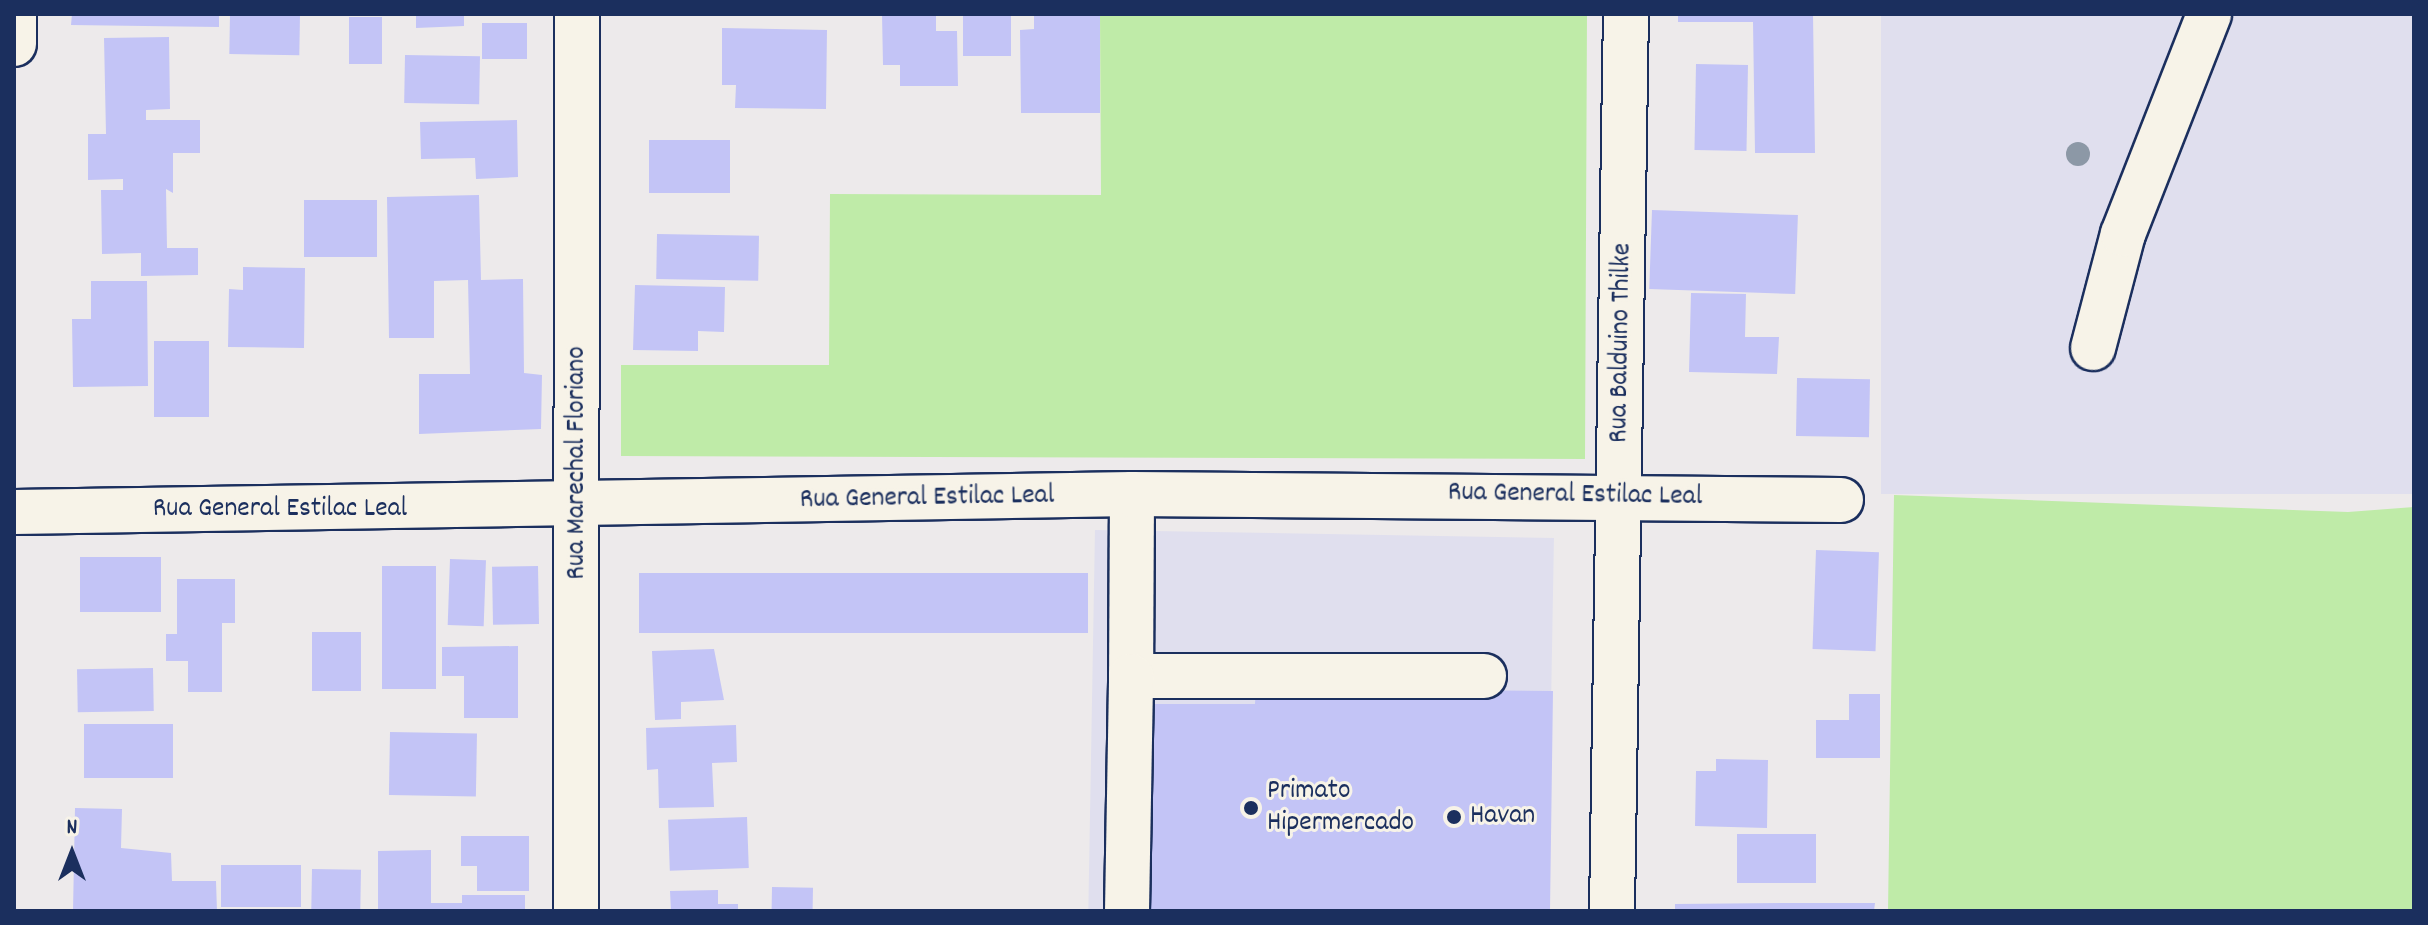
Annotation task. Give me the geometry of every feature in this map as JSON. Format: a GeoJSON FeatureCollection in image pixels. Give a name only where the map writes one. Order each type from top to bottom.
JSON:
{"type":"FeatureCollection","features":[{"type":"Feature","properties":{"kind":"street"},"geometry":{"type":"LineString","coordinates":[[14,14],[14,44]]}},
{"type":"Feature","properties":{"kind":"street","name":"Rua Marechal Floriano"},"geometry":{"type":"LineString","coordinates":[[576,911],[577,14]]}},
{"type":"Feature","properties":{"kind":"street","name":"Rua Balduino Thilke"},"geometry":{"type":"LineString","coordinates":[[1612,911],[1626,14]]}},
{"type":"Feature","properties":{"kind":"street"},"geometry":{"type":"LineString","coordinates":[[2093,348],[2123,234],[2209,14]]}},
{"type":"Feature","properties":{"kind":"street"},"geometry":{"type":"LineString","coordinates":[[1127,911],[1132,494]]}},
{"type":"Feature","properties":{"kind":"street","name":"Rua General Estilac Leal"},"geometry":{"type":"LineString","coordinates":[[14,512],[578,508],[1132,494],[1620,495],[1841,500]]}},
{"type":"Feature","properties":{"kind":"street"},"geometry":{"type":"LineString","coordinates":[[1131,676],[1484,676]]}},
{"type":"Feature","properties":{"kind":"shaded area"},"geometry":{"type":"Polygon","coordinates":[[[1881,14],[2414,14],[2414,494],[1881,494],[1881,14]]]}},
{"type":"Feature","properties":{"kind":"shaded area"},"geometry":{"type":"Polygon","coordinates":[[[1095,530],[1554,538],[1547,911],[1088,911],[1095,530]]]}},
{"type":"Feature","properties":{"kind":"green space"},"geometry":{"type":"Polygon","coordinates":[[[1100,14],[1587,14],[1585,459],[621,456],[621,365],[829,365],[830,194],[1101,195],[1100,14]]]}},
{"type":"Feature","properties":{"kind":"green space"},"geometry":{"type":"Polygon","coordinates":[[[1894,495],[2348,512],[2414,507],[2414,911],[1888,911],[1894,495]]]}},
{"type":"Feature","properties":{"kind":"building"},"geometry":{"type":"Polygon","coordinates":[[[72,14],[219,14],[219,27],[71,25],[72,14]]]}},
{"type":"Feature","properties":{"kind":"building"},"geometry":{"type":"Polygon","coordinates":[[[230,14],[300,15],[299,55],[229,54],[230,14]]]}},
{"type":"Feature","properties":{"kind":"building"},"geometry":{"type":"Polygon","coordinates":[[[416,14],[464,14],[464,26],[416,28],[416,14]]]}},
{"type":"Feature","properties":{"kind":"building"},"geometry":{"type":"Polygon","coordinates":[[[882,14],[936,14],[936,31],[957,31],[958,86],[900,86],[900,65],[883,65],[882,14]]]}},
{"type":"Feature","properties":{"kind":"building"},"geometry":{"type":"Polygon","coordinates":[[[963,14],[1011,14],[1011,56],[963,56],[963,14]]]}},
{"type":"Feature","properties":{"kind":"building"},"geometry":{"type":"Polygon","coordinates":[[[1034,14],[1100,14],[1100,113],[1021,113],[1020,30],[1034,29],[1034,14]]]}},
{"type":"Feature","properties":{"kind":"building"},"geometry":{"type":"Polygon","coordinates":[[[1678,14],[1813,14],[1815,153],[1755,153],[1753,22],[1678,22],[1678,14]]]}},
{"type":"Feature","properties":{"kind":"building"},"geometry":{"type":"Polygon","coordinates":[[[349,17],[382,17],[382,64],[349,64],[349,17]]]}},
{"type":"Feature","properties":{"kind":"building"},"geometry":{"type":"Polygon","coordinates":[[[482,23],[527,23],[527,59],[482,59],[482,23]]]}},
{"type":"Feature","properties":{"kind":"building"},"geometry":{"type":"Polygon","coordinates":[[[722,28],[827,30],[826,109],[735,108],[736,85],[722,85],[722,28]]]}},
{"type":"Feature","properties":{"kind":"building"},"geometry":{"type":"Polygon","coordinates":[[[169,37],[170,109],[146,110],[146,120],[200,120],[200,153],[173,153],[173,193],[166,189],[167,248],[198,248],[198,275],[141,276],[141,253],[102,254],[101,190],[123,190],[123,179],[88,180],[88,134],[106,134],[104,38],[169,37]]]}},
{"type":"Feature","properties":{"kind":"building"},"geometry":{"type":"Polygon","coordinates":[[[405,55],[480,56],[479,104],[404,103],[405,55]]]}},
{"type":"Feature","properties":{"kind":"building"},"geometry":{"type":"Polygon","coordinates":[[[1696,64],[1748,65],[1746,151],[1694,150],[1696,64]]]}},
{"type":"Feature","properties":{"kind":"building"},"geometry":{"type":"Polygon","coordinates":[[[517,120],[518,177],[476,179],[475,158],[421,159],[420,122],[517,120]]]}},
{"type":"Feature","properties":{"kind":"building"},"geometry":{"type":"Polygon","coordinates":[[[649,140],[730,140],[730,193],[649,193],[649,140]]]}},
{"type":"Feature","properties":{"kind":"building"},"geometry":{"type":"Polygon","coordinates":[[[479,195],[481,280],[523,279],[524,373],[542,375],[541,429],[419,434],[419,374],[470,374],[468,280],[434,281],[434,338],[389,338],[387,197],[479,195]]]}},
{"type":"Feature","properties":{"kind":"building"},"geometry":{"type":"Polygon","coordinates":[[[304,200],[377,200],[377,257],[304,257],[304,200]]]}},
{"type":"Feature","properties":{"kind":"building"},"geometry":{"type":"Polygon","coordinates":[[[1652,210],[1798,215],[1795,294],[1649,289],[1652,210]]]}},
{"type":"Feature","properties":{"kind":"building"},"geometry":{"type":"Polygon","coordinates":[[[657,234],[759,236],[758,281],[656,279],[657,234]]]}},
{"type":"Feature","properties":{"kind":"building"},"geometry":{"type":"Polygon","coordinates":[[[243,267],[305,268],[304,348],[228,347],[229,289],[243,290],[243,267]]]}},
{"type":"Feature","properties":{"kind":"building"},"geometry":{"type":"Polygon","coordinates":[[[91,281],[147,281],[148,386],[73,387],[72,319],[91,319],[91,281]]]}},
{"type":"Feature","properties":{"kind":"building"},"geometry":{"type":"Polygon","coordinates":[[[635,285],[725,287],[724,332],[698,331],[698,351],[633,350],[635,285]]]}},
{"type":"Feature","properties":{"kind":"building"},"geometry":{"type":"Polygon","coordinates":[[[1691,293],[1746,294],[1745,337],[1779,337],[1777,374],[1689,372],[1691,293]]]}},
{"type":"Feature","properties":{"kind":"building"},"geometry":{"type":"Polygon","coordinates":[[[154,341],[209,341],[209,417],[154,417],[154,341]]]}},
{"type":"Feature","properties":{"kind":"building"},"geometry":{"type":"Polygon","coordinates":[[[1797,378],[1870,379],[1869,437],[1796,436],[1797,378]]]}},
{"type":"Feature","properties":{"kind":"building"},"geometry":{"type":"Polygon","coordinates":[[[1816,550],[1879,552],[1876,651],[1813,649],[1816,550]]]}},
{"type":"Feature","properties":{"kind":"building"},"geometry":{"type":"Polygon","coordinates":[[[80,557],[161,557],[161,612],[80,612],[80,557]]]}},
{"type":"Feature","properties":{"kind":"building"},"geometry":{"type":"Polygon","coordinates":[[[450,559],[486,560],[484,626],[448,625],[450,559]]]}},
{"type":"Feature","properties":{"kind":"building"},"geometry":{"type":"Polygon","coordinates":[[[382,566],[436,566],[436,689],[382,689],[382,566]]]}},
{"type":"Feature","properties":{"kind":"building"},"geometry":{"type":"Polygon","coordinates":[[[538,566],[539,624],[493,625],[492,567],[538,566]]]}},
{"type":"Feature","properties":{"kind":"building"},"geometry":{"type":"Polygon","coordinates":[[[639,573],[1088,573],[1088,633],[639,633],[639,573]]]}},
{"type":"Feature","properties":{"kind":"building"},"geometry":{"type":"Polygon","coordinates":[[[177,579],[235,579],[235,623],[222,623],[222,692],[188,692],[188,661],[166,661],[166,634],[177,634],[177,579]]]}},
{"type":"Feature","properties":{"kind":"building"},"geometry":{"type":"Polygon","coordinates":[[[312,632],[361,632],[361,691],[312,691],[312,632]]]}},
{"type":"Feature","properties":{"kind":"building"},"geometry":{"type":"Polygon","coordinates":[[[518,646],[518,718],[464,718],[464,676],[442,676],[442,647],[518,646]]]}},
{"type":"Feature","properties":{"kind":"building"},"geometry":{"type":"Polygon","coordinates":[[[714,649],[724,700],[681,702],[681,719],[655,720],[652,651],[714,649]]]}},
{"type":"Feature","properties":{"kind":"building"},"geometry":{"type":"Polygon","coordinates":[[[153,668],[154,711],[78,712],[77,669],[153,668]]]}},
{"type":"Feature","properties":{"kind":"building"},"geometry":{"type":"Polygon","coordinates":[[[1256,688],[1553,691],[1550,911],[1146,911],[1147,704],[1255,704],[1256,688]]]}},
{"type":"Feature","properties":{"kind":"building"},"geometry":{"type":"Polygon","coordinates":[[[1849,694],[1880,694],[1880,758],[1816,758],[1816,720],[1849,720],[1849,694]]]}},
{"type":"Feature","properties":{"kind":"building"},"geometry":{"type":"Polygon","coordinates":[[[84,724],[173,724],[173,778],[84,778],[84,724]]]}},
{"type":"Feature","properties":{"kind":"building"},"geometry":{"type":"Polygon","coordinates":[[[736,725],[737,762],[712,763],[714,807],[659,808],[658,769],[647,770],[646,728],[736,725]]]}},
{"type":"Feature","properties":{"kind":"building"},"geometry":{"type":"Polygon","coordinates":[[[390,732],[477,734],[476,797],[389,795],[390,732]]]}},
{"type":"Feature","properties":{"kind":"building"},"geometry":{"type":"Polygon","coordinates":[[[1716,759],[1768,760],[1767,828],[1695,826],[1696,771],[1716,771],[1716,759]]]}},
{"type":"Feature","properties":{"kind":"building"},"geometry":{"type":"Polygon","coordinates":[[[75,808],[122,809],[121,848],[171,853],[172,881],[216,881],[217,911],[73,911],[75,808]]]}},
{"type":"Feature","properties":{"kind":"building"},"geometry":{"type":"Polygon","coordinates":[[[747,817],[749,868],[670,871],[668,820],[747,817]]]}},
{"type":"Feature","properties":{"kind":"building"},"geometry":{"type":"Polygon","coordinates":[[[1737,834],[1816,834],[1816,883],[1737,883],[1737,834]]]}},
{"type":"Feature","properties":{"kind":"building"},"geometry":{"type":"Polygon","coordinates":[[[461,836],[529,836],[529,891],[477,891],[477,866],[461,866],[461,836]]]}},
{"type":"Feature","properties":{"kind":"building"},"geometry":{"type":"Polygon","coordinates":[[[431,850],[431,903],[462,903],[462,895],[525,895],[525,911],[378,911],[378,851],[431,850]]]}},
{"type":"Feature","properties":{"kind":"building"},"geometry":{"type":"Polygon","coordinates":[[[221,865],[301,865],[301,907],[221,907],[221,865]]]}},
{"type":"Feature","properties":{"kind":"building"},"geometry":{"type":"Polygon","coordinates":[[[312,869],[361,870],[360,911],[311,911],[312,869]]]}},
{"type":"Feature","properties":{"kind":"building"},"geometry":{"type":"Polygon","coordinates":[[[772,887],[813,888],[813,911],[772,911],[772,887]]]}},
{"type":"Feature","properties":{"kind":"building"},"geometry":{"type":"Polygon","coordinates":[[[718,890],[718,904],[738,904],[738,911],[671,911],[670,891],[718,890]]]}},
{"type":"Feature","properties":{"kind":"building"},"geometry":{"type":"Polygon","coordinates":[[[1875,903],[1874,911],[1675,911],[1675,904],[1875,903]]]}},
{"type":"Feature","properties":{"kind":"place","name":"Primato Hipermercado"},"geometry":{"type":"Point","coordinates":[1251,808]}},
{"type":"Feature","properties":{"kind":"place","name":"Havan"},"geometry":{"type":"Point","coordinates":[1454,817]}}]}
